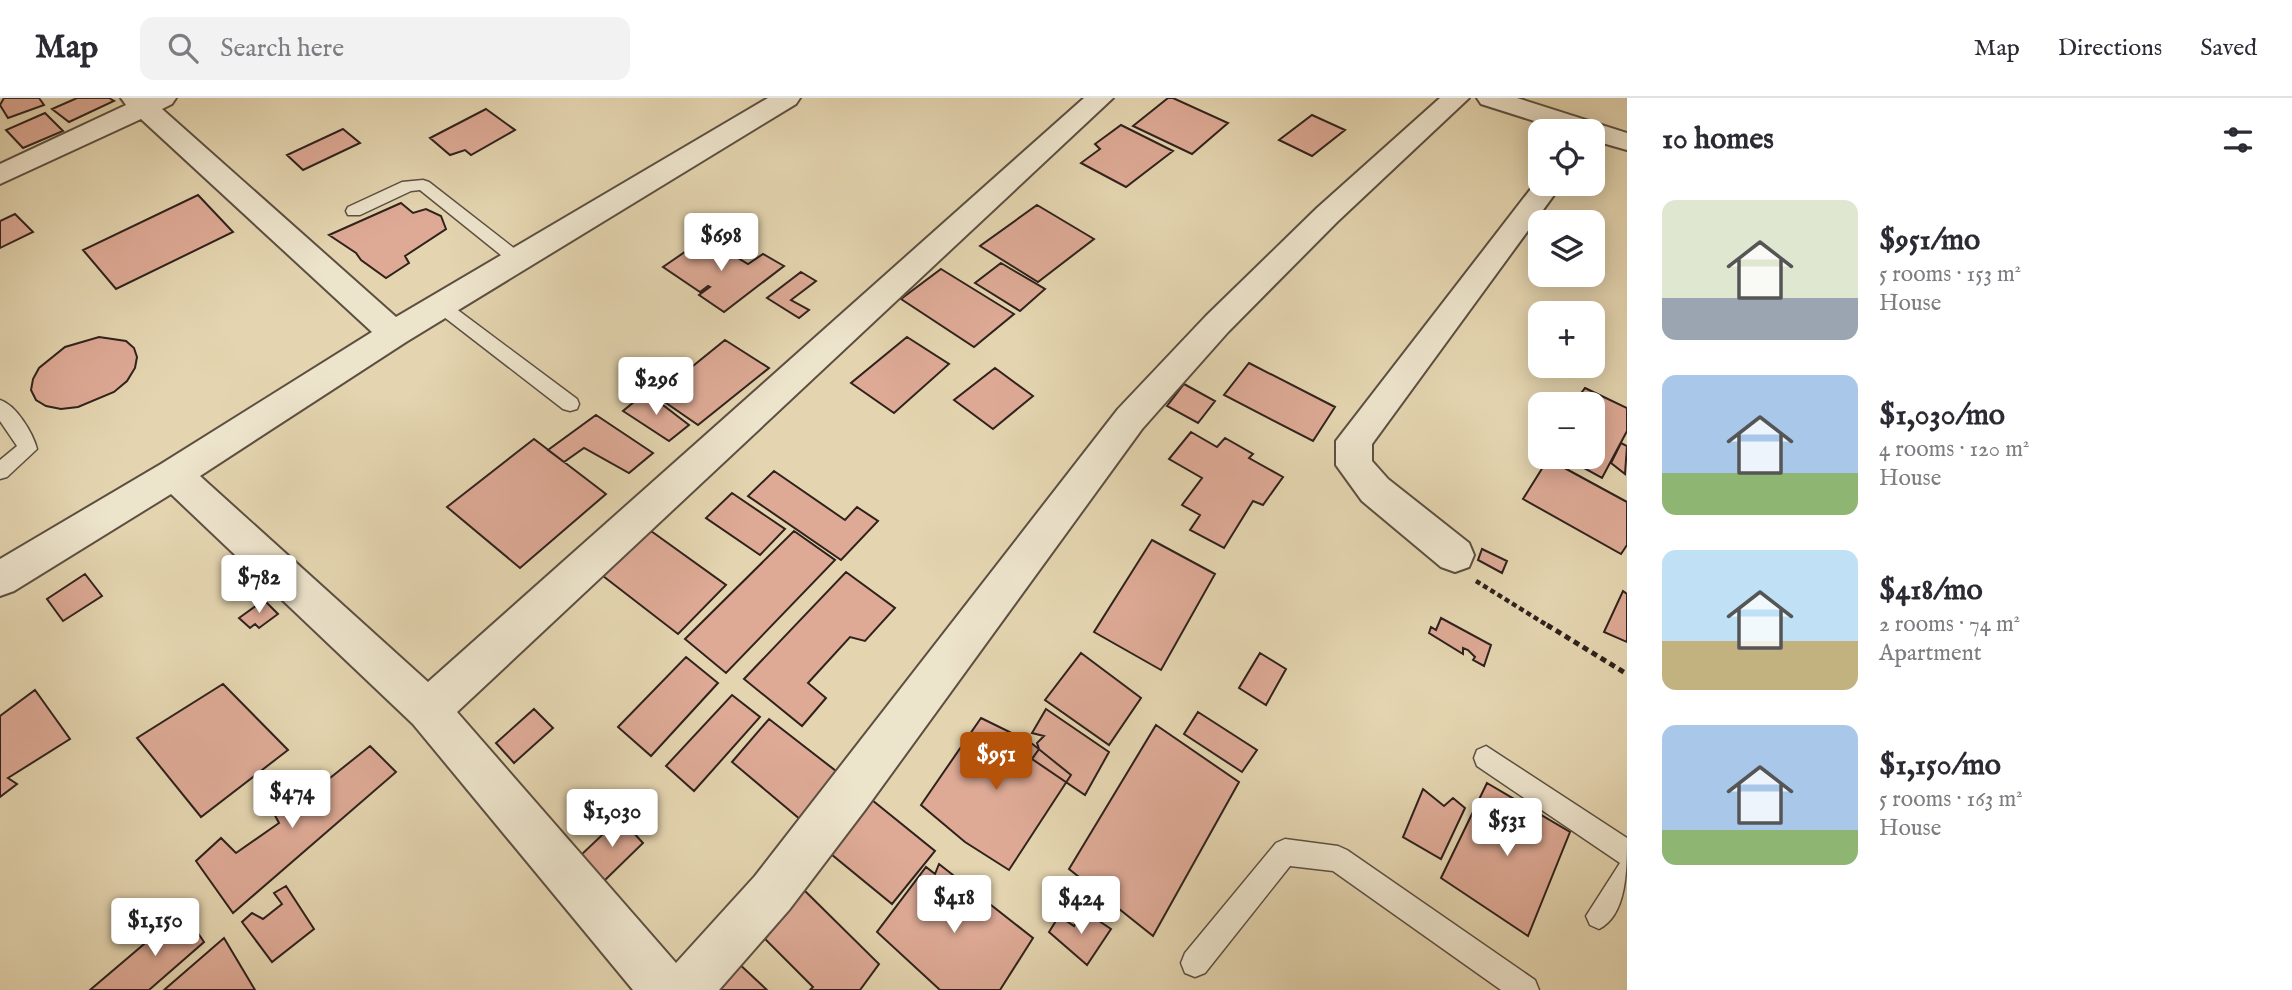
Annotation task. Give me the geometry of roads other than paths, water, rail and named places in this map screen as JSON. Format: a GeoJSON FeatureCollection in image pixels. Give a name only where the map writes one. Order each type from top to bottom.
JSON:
{"type":"FeatureCollection","features":[{"type":"Feature","properties":{"kind":"street"},"geometry":{"type":"LineString","coordinates":[[0,579],[174,474],[394,334],[787,98]]}},
{"type":"Feature","properties":{"kind":"street"},"geometry":{"type":"LineString","coordinates":[[428,710],[1100,98]]}},
{"type":"Feature","properties":{"kind":"street"},"geometry":{"type":"LineString","coordinates":[[686,990],[772,893],[849,794],[1130,419],[1217,324],[1327,215],[1456,98]]}},
{"type":"Feature","properties":{"kind":"street"},"geometry":{"type":"LineString","coordinates":[[1490,98],[1554,119]]}},
{"type":"Feature","properties":{"kind":"street"},"geometry":{"type":"LineString","coordinates":[[0,175],[147,101],[394,334]]}},
{"type":"Feature","properties":{"kind":"street"},"geometry":{"type":"LineString","coordinates":[[1605,135],[1627,142]]}},
{"type":"Feature","properties":{"kind":"street"},"geometry":{"type":"LineString","coordinates":[[1455,555],[1375,490],[1354,465],[1354,441],[1539,196]]}},
{"type":"Feature","properties":{"kind":"street"},"geometry":{"type":"LineString","coordinates":[[174,474],[428,710],[666,990]]}},
{"type":"Feature","properties":{"kind":"lane"},"geometry":{"type":"LineString","coordinates":[[354,211],[408,186],[423,185],[518,260]]}},
{"type":"Feature","properties":{"kind":"lane"},"geometry":{"type":"LineString","coordinates":[[441,306],[570,404]]}},
{"type":"Feature","properties":{"kind":"lane"},"geometry":{"type":"LineString","coordinates":[[0,407],[25,439],[27,449],[0,471]]}},
{"type":"Feature","properties":{"kind":"lane"},"geometry":{"type":"LineString","coordinates":[[1486,758],[1627,853]]}},
{"type":"Feature","properties":{"kind":"lane"},"geometry":{"type":"LineString","coordinates":[[1195,963],[1285,852],[1338,859],[1525,990]]}},
{"type":"Feature","properties":{"kind":"lane"},"geometry":{"type":"LineString","coordinates":[[1599,916],[1627,873]]}}]}
